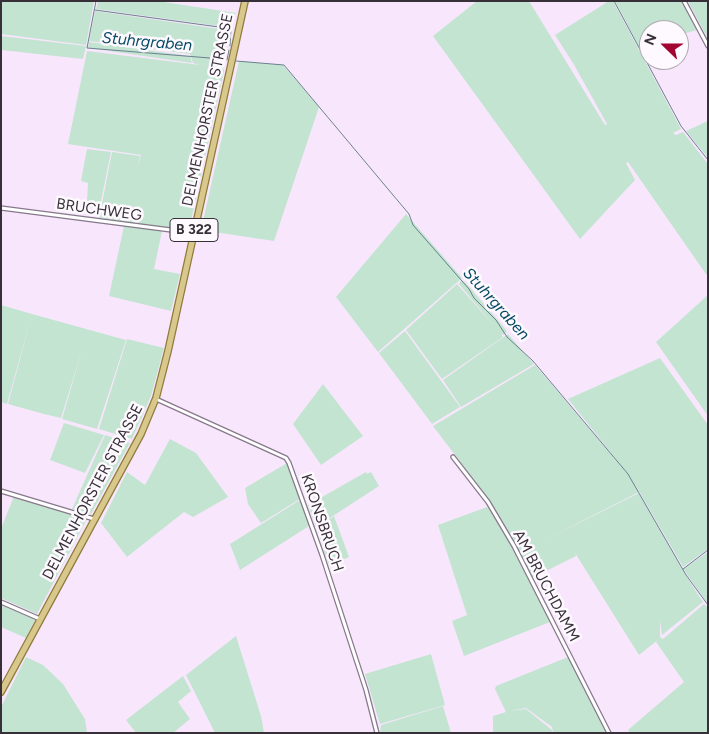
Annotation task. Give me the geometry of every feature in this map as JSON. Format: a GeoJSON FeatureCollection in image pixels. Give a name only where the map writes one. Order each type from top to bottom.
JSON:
{"type":"FeatureCollection","features":[{"type":"Feature","properties":{"kind":"main road","name":"DELMENHORSTER STRASSE"},"geometry":{"type":"LineString","coordinates":[[1,692],[141,434],[156,398],[245,1]]}},
{"type":"Feature","properties":{"kind":"street"},"geometry":{"type":"LineString","coordinates":[[684,1],[708,46]]}},
{"type":"Feature","properties":{"kind":"street","name":"BRUCHWEG"},"geometry":{"type":"LineString","coordinates":[[1,208],[194,233]]}},
{"type":"Feature","properties":{"kind":"street","name":"KRONSBRUCH"},"geometry":{"type":"LineString","coordinates":[[156,398],[286,458],[328,573],[366,690],[377,733]]}},
{"type":"Feature","properties":{"kind":"street","name":"AM BRUCHDAMM"},"geometry":{"type":"LineString","coordinates":[[453,457],[488,502],[514,546],[609,733]]}},
{"type":"Feature","properties":{"kind":"street"},"geometry":{"type":"LineString","coordinates":[[1,491],[94,519]]}},
{"type":"Feature","properties":{"kind":"street"},"geometry":{"type":"LineString","coordinates":[[1,602],[40,619]]}},
{"type":"Feature","properties":{"kind":"green space"},"geometry":{"type":"Polygon","coordinates":[[[1,1],[94,1],[86,45],[1,34],[1,1]]]}},
{"type":"Feature","properties":{"kind":"green space"},"geometry":{"type":"Polygon","coordinates":[[[98,1],[157,1],[236,13],[226,27],[96,9],[98,1]]]}},
{"type":"Feature","properties":{"kind":"green space"},"geometry":{"type":"Polygon","coordinates":[[[477,1],[529,1],[605,125],[607,124],[555,35],[609,1],[613,1],[639,50],[639,70],[650,70],[681,129],[673,133],[676,135],[683,132],[708,164],[708,277],[628,162],[626,163],[635,180],[580,239],[433,36],[477,1]]]}},
{"type":"Feature","properties":{"kind":"green space"},"geometry":{"type":"Polygon","coordinates":[[[615,1],[682,1],[697,30],[689,32],[689,20],[639,20],[639,47],[615,1]]]}},
{"type":"Feature","properties":{"kind":"green space"},"geometry":{"type":"Polygon","coordinates":[[[688,1],[708,1],[708,39],[691,7],[688,1]]]}},
{"type":"Feature","properties":{"kind":"green space"},"geometry":{"type":"Polygon","coordinates":[[[95,11],[220,29],[217,54],[224,71],[189,230],[99,219],[112,152],[140,156],[137,169],[141,155],[68,144],[87,51],[200,65],[193,63],[190,54],[89,41],[95,11]]]}},
{"type":"Feature","properties":{"kind":"green space"},"geometry":{"type":"Polygon","coordinates":[[[1,36],[86,46],[83,59],[1,50],[1,36]]]}},
{"type":"Feature","properties":{"kind":"green space"},"geometry":{"type":"Polygon","coordinates":[[[89,42],[190,56],[192,63],[88,48],[89,42]]]}},
{"type":"Feature","properties":{"kind":"green space"},"geometry":{"type":"Polygon","coordinates":[[[239,61],[283,65],[319,107],[274,241],[201,230],[239,61]]]}},
{"type":"Feature","properties":{"kind":"green space"},"geometry":{"type":"Polygon","coordinates":[[[708,121],[708,158],[686,131],[708,121]]]}},
{"type":"Feature","properties":{"kind":"green space"},"geometry":{"type":"Polygon","coordinates":[[[87,149],[111,152],[100,206],[87,202],[88,183],[81,181],[87,149]]]}},
{"type":"Feature","properties":{"kind":"green space"},"geometry":{"type":"Polygon","coordinates":[[[406,214],[462,278],[378,352],[336,297],[406,214]]]}},
{"type":"Feature","properties":{"kind":"green space"},"geometry":{"type":"Polygon","coordinates":[[[124,226],[162,231],[154,269],[180,274],[171,311],[109,296],[124,226]]]}},
{"type":"Feature","properties":{"kind":"green space"},"geometry":{"type":"Polygon","coordinates":[[[461,280],[465,282],[507,331],[504,335],[501,334],[503,337],[442,379],[406,330],[457,284],[495,327],[459,284],[461,280]]]}},
{"type":"Feature","properties":{"kind":"green space"},"geometry":{"type":"Polygon","coordinates":[[[708,295],[708,416],[656,342],[708,295]]]}},
{"type":"Feature","properties":{"kind":"green space"},"geometry":{"type":"Polygon","coordinates":[[[1,305],[32,314],[7,404],[1,402],[1,305]]]}},
{"type":"Feature","properties":{"kind":"green space"},"geometry":{"type":"Polygon","coordinates":[[[32,314],[126,340],[97,429],[62,419],[82,350],[61,418],[8,404],[32,314]]]}},
{"type":"Feature","properties":{"kind":"green space"},"geometry":{"type":"Polygon","coordinates":[[[405,331],[460,407],[432,424],[379,353],[405,331]]]}},
{"type":"Feature","properties":{"kind":"green space"},"geometry":{"type":"Polygon","coordinates":[[[508,334],[534,364],[461,407],[443,380],[508,334]]]}},
{"type":"Feature","properties":{"kind":"green space"},"geometry":{"type":"Polygon","coordinates":[[[127,339],[164,348],[151,396],[132,439],[99,429],[127,339]]]}},
{"type":"Feature","properties":{"kind":"green space"},"geometry":{"type":"Polygon","coordinates":[[[660,358],[708,425],[708,549],[683,567],[629,474],[639,492],[541,542],[639,493],[703,602],[662,635],[660,620],[660,637],[663,639],[704,604],[708,608],[708,733],[630,733],[628,730],[684,682],[656,642],[659,639],[639,655],[575,553],[576,556],[532,578],[490,501],[433,426],[535,365],[628,474],[568,399],[660,358]]]}},
{"type":"Feature","properties":{"kind":"green space"},"geometry":{"type":"Polygon","coordinates":[[[323,384],[363,436],[321,465],[293,424],[323,384]]]}},
{"type":"Feature","properties":{"kind":"green space"},"geometry":{"type":"Polygon","coordinates":[[[64,423],[104,435],[85,473],[50,460],[64,423]]]}},
{"type":"Feature","properties":{"kind":"green space"},"geometry":{"type":"Polygon","coordinates":[[[105,435],[130,443],[91,514],[72,509],[105,435]]]}},
{"type":"Feature","properties":{"kind":"green space"},"geometry":{"type":"Polygon","coordinates":[[[170,439],[196,453],[228,497],[193,517],[184,512],[127,557],[101,523],[127,472],[145,485],[170,439]]]}},
{"type":"Feature","properties":{"kind":"green space"},"geometry":{"type":"Polygon","coordinates":[[[287,463],[300,499],[261,523],[248,504],[245,488],[287,463]]]}},
{"type":"Feature","properties":{"kind":"green space"},"geometry":{"type":"Polygon","coordinates":[[[366,472],[367,474],[371,472],[379,486],[316,527],[308,505],[366,472]]]}},
{"type":"Feature","properties":{"kind":"green space"},"geometry":{"type":"Polygon","coordinates":[[[14,496],[88,517],[37,614],[1,598],[1,529],[14,496]]]}},
{"type":"Feature","properties":{"kind":"green space"},"geometry":{"type":"Polygon","coordinates":[[[300,500],[309,526],[240,570],[230,544],[300,500]]]}},
{"type":"Feature","properties":{"kind":"green space"},"geometry":{"type":"Polygon","coordinates":[[[487,507],[490,508],[517,555],[550,622],[464,656],[452,621],[467,615],[438,525],[487,507]]]}},
{"type":"Feature","properties":{"kind":"green space"},"geometry":{"type":"Polygon","coordinates":[[[334,516],[349,557],[329,566],[317,528],[334,516]]]}},
{"type":"Feature","properties":{"kind":"green space"},"geometry":{"type":"Polygon","coordinates":[[[708,552],[708,604],[683,569],[708,552]]]}},
{"type":"Feature","properties":{"kind":"green space"},"geometry":{"type":"Polygon","coordinates":[[[1,604],[36,618],[26,638],[1,627],[1,604]]]}},
{"type":"Feature","properties":{"kind":"green space"},"geometry":{"type":"Polygon","coordinates":[[[236,636],[261,716],[264,733],[215,733],[186,675],[236,636]]]}},
{"type":"Feature","properties":{"kind":"green space"},"geometry":{"type":"Polygon","coordinates":[[[431,654],[445,705],[380,724],[365,674],[431,654]]]}},
{"type":"Feature","properties":{"kind":"green space"},"geometry":{"type":"Polygon","coordinates":[[[26,657],[43,665],[63,684],[85,719],[87,733],[1,733],[1,707],[26,657]]]}},
{"type":"Feature","properties":{"kind":"green space"},"geometry":{"type":"Polygon","coordinates":[[[568,657],[607,733],[553,733],[552,727],[526,708],[509,711],[526,709],[552,730],[552,733],[493,733],[493,716],[506,712],[495,689],[496,686],[568,657]]]}},
{"type":"Feature","properties":{"kind":"green space"},"geometry":{"type":"Polygon","coordinates":[[[183,676],[191,691],[178,702],[190,719],[173,733],[136,733],[126,720],[183,676]]]}},
{"type":"Feature","properties":{"kind":"green space"},"geometry":{"type":"Polygon","coordinates":[[[443,706],[451,733],[380,733],[381,725],[443,706]]]}},
{"type":"Feature","properties":{"kind":"waterway","name":"Stuhrgraben"},"geometry":{"type":"LineString","coordinates":[[96,1],[87,48],[222,59]]}},
{"type":"Feature","properties":{"kind":"waterway"},"geometry":{"type":"LineString","coordinates":[[614,1],[681,126],[708,160]]}},
{"type":"Feature","properties":{"kind":"waterway"},"geometry":{"type":"LineString","coordinates":[[95,10],[226,28]]}},
{"type":"Feature","properties":{"kind":"waterway"},"geometry":{"type":"LineString","coordinates":[[230,46],[231,28]]}},
{"type":"Feature","properties":{"kind":"waterway"},"geometry":{"type":"LineString","coordinates":[[227,60],[229,50]]}},
{"type":"Feature","properties":{"kind":"waterway","name":"Stuhrgraben"},"geometry":{"type":"LineString","coordinates":[[236,61],[284,65],[409,214],[413,225],[469,289],[474,298],[496,320],[507,337],[533,361],[628,474],[686,575],[708,605]]}},
{"type":"Feature","properties":{"kind":"waterway"},"geometry":{"type":"LineString","coordinates":[[683,569],[708,550]]}}]}
